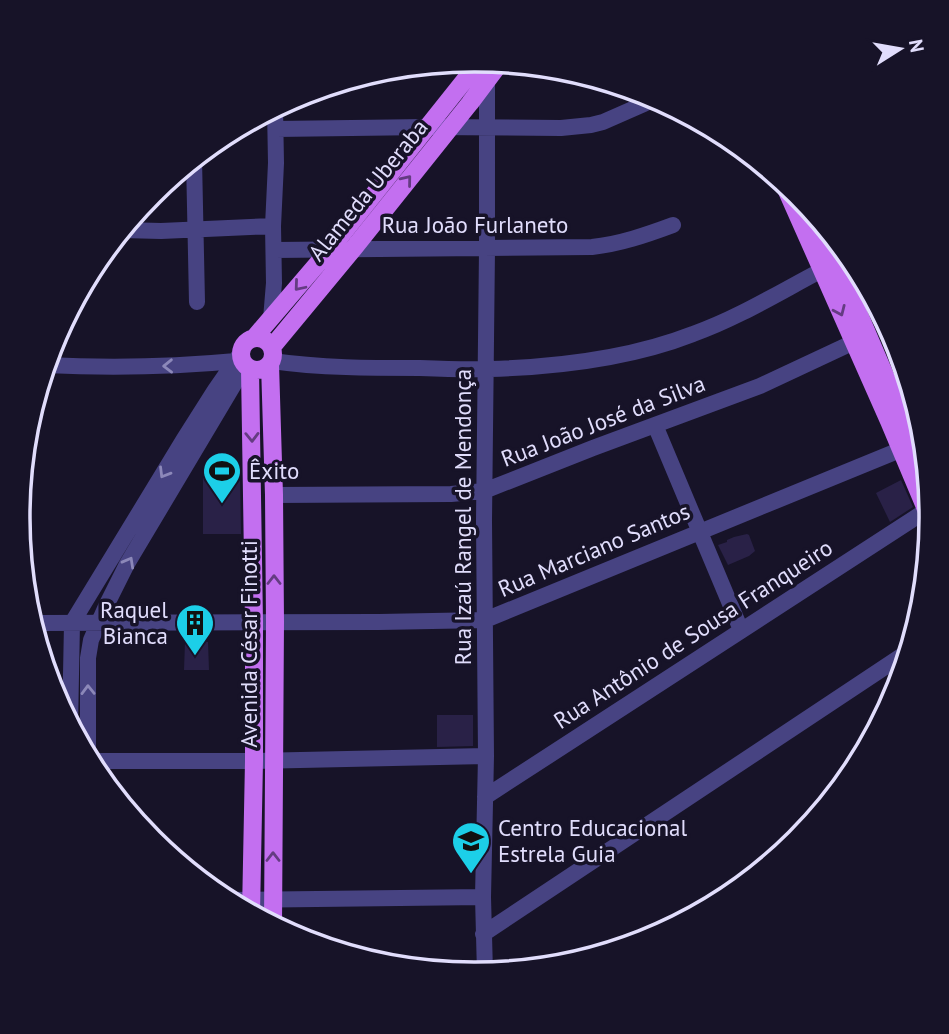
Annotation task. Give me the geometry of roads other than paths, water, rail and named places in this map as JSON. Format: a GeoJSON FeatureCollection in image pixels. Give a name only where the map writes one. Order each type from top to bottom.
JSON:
{"type":"FeatureCollection","features":[{"type":"Feature","properties":{"kind":"main road","name":"Alameda Uberaba"},"geometry":{"type":"LineString","coordinates":[[243,363],[244,343],[254,338],[271,319],[426,127],[479,72]]}},
{"type":"Feature","properties":{"kind":"main road","name":"Alameda Uberaba"},"geometry":{"type":"LineString","coordinates":[[271,358],[354,248],[470,103],[482,72]]}},
{"type":"Feature","properties":{"kind":"main road"},"geometry":{"type":"LineString","coordinates":[[796,210],[854,342],[915,456]]}},
{"type":"Feature","properties":{"kind":"main road"},"geometry":{"type":"LineString","coordinates":[[827,246],[849,295],[917,474]]}},
{"type":"Feature","properties":{"kind":"main road"},"geometry":{"type":"LineString","coordinates":[[243,363],[261,370],[271,358],[263,338],[254,338]]}},
{"type":"Feature","properties":{"kind":"main road","name":"Avenida César Finotti"},"geometry":{"type":"LineString","coordinates":[[271,358],[275,622],[273,913]]}},
{"type":"Feature","properties":{"kind":"main road","name":"Avenida César Finotti"},"geometry":{"type":"LineString","coordinates":[[243,363],[254,622],[251,901]]}},
{"type":"Feature","properties":{"kind":"street","name":"Rua Izaú Rangel de Mendonça"},"geometry":{"type":"LineString","coordinates":[[484,72],[487,129],[484,962]]}},
{"type":"Feature","properties":{"kind":"street"},"geometry":{"type":"LineString","coordinates":[[276,129],[561,128],[603,122],[642,105]]}},
{"type":"Feature","properties":{"kind":"street"},"geometry":{"type":"LineString","coordinates":[[271,319],[276,119]]}},
{"type":"Feature","properties":{"kind":"street"},"geometry":{"type":"LineString","coordinates":[[194,172],[197,302]]}},
{"type":"Feature","properties":{"kind":"street","name":"Rua João Furlaneto"},"geometry":{"type":"LineString","coordinates":[[274,250],[609,246],[673,225]]}},
{"type":"Feature","properties":{"kind":"street"},"geometry":{"type":"LineString","coordinates":[[135,230],[273,226]]}},
{"type":"Feature","properties":{"kind":"street"},"geometry":{"type":"LineString","coordinates":[[271,358],[306,366],[486,369],[528,368],[605,358],[659,346],[694,334],[822,270]]}},
{"type":"Feature","properties":{"kind":"street"},"geometry":{"type":"LineString","coordinates":[[849,295],[857,291]]}},
{"type":"Feature","properties":{"kind":"street","name":"Rua João José da Silva"},"geometry":{"type":"LineString","coordinates":[[274,495],[451,494],[484,491],[760,386],[854,342]]}},
{"type":"Feature","properties":{"kind":"street"},"geometry":{"type":"LineString","coordinates":[[57,365],[243,363]]}},
{"type":"Feature","properties":{"kind":"street","name":"Alameda Uberaba"},"geometry":{"type":"LineString","coordinates":[[89,739],[88,658],[98,622],[127,564],[243,363]]}},
{"type":"Feature","properties":{"kind":"street","name":"Alameda Uberaba"},"geometry":{"type":"LineString","coordinates":[[72,623],[190,429],[243,363]]}},
{"type":"Feature","properties":{"kind":"street"},"geometry":{"type":"LineString","coordinates":[[654,425],[741,630]]}},
{"type":"Feature","properties":{"kind":"street","name":"Rua Marciano Santos"},"geometry":{"type":"LineString","coordinates":[[43,623],[485,620],[908,446]]}},
{"type":"Feature","properties":{"kind":"street","name":"Rua Antônio de Sousa Franqueiro"},"geometry":{"type":"LineString","coordinates":[[485,797],[741,630],[919,521]]}},
{"type":"Feature","properties":{"kind":"street"},"geometry":{"type":"LineString","coordinates":[[70,702],[72,623]]}},
{"type":"Feature","properties":{"kind":"street"},"geometry":{"type":"LineString","coordinates":[[483,934],[896,660]]}},
{"type":"Feature","properties":{"kind":"street"},"geometry":{"type":"LineString","coordinates":[[102,760],[273,761],[486,756]]}},
{"type":"Feature","properties":{"kind":"street"},"geometry":{"type":"LineString","coordinates":[[257,904],[272,900],[484,897]]}},
{"type":"Feature","properties":{"kind":"place","name":"Êxito"},"geometry":{"type":"Point","coordinates":[222,505]}},
{"type":"Feature","properties":{"kind":"place","name":"Raquel Bianca"},"geometry":{"type":"Point","coordinates":[195,657]}},
{"type":"Feature","properties":{"kind":"place","name":"Centro Educacional Estrela Guia"},"geometry":{"type":"Point","coordinates":[471,875]}}]}
